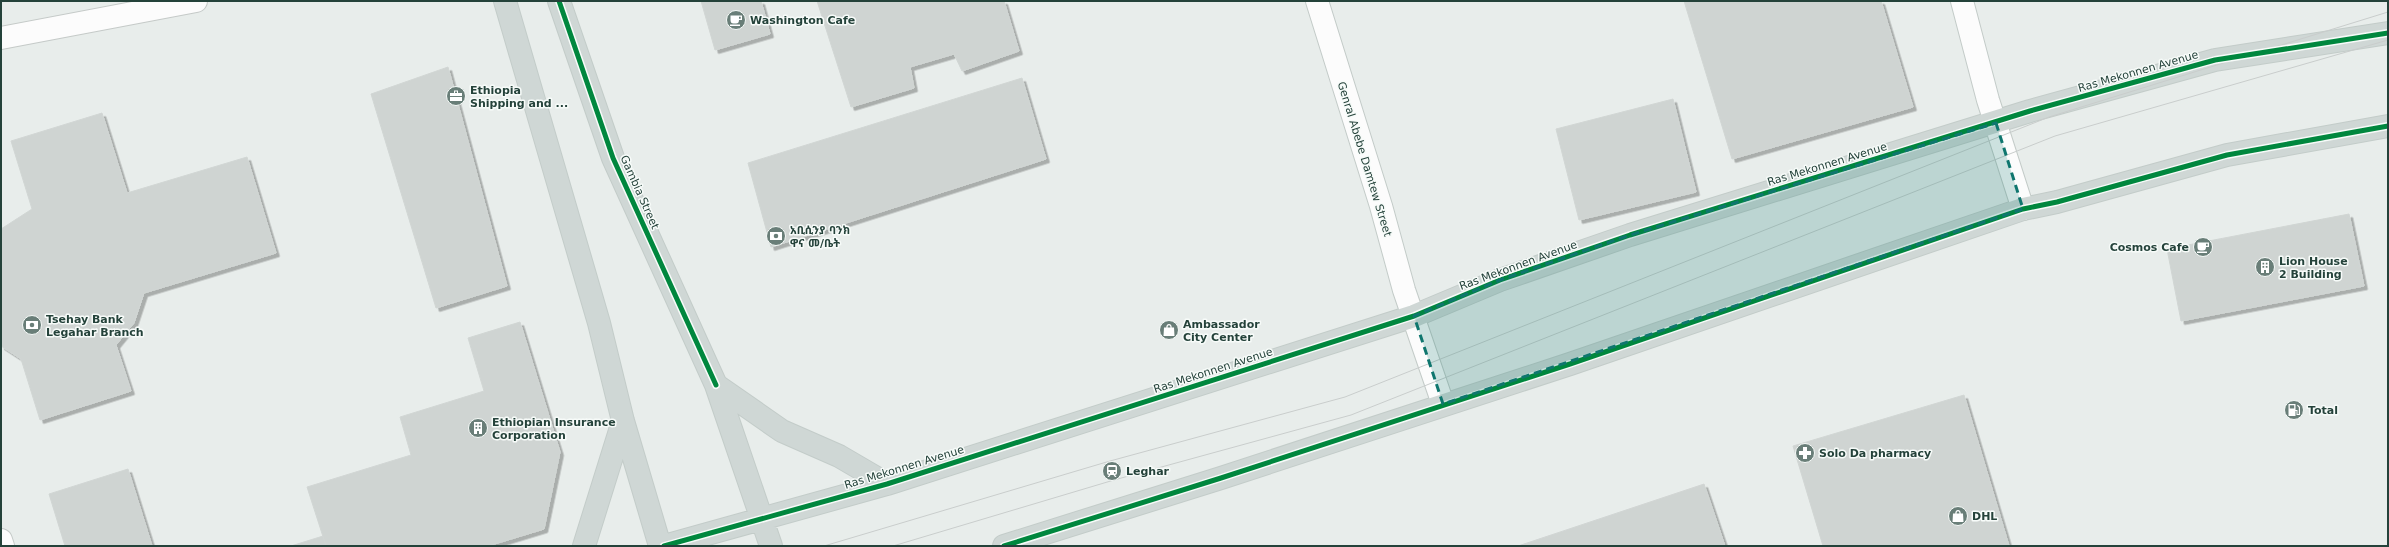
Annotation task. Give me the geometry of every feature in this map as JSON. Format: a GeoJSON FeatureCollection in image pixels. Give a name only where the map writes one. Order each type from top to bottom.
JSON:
{"type":"FeatureCollection","features":[{"type":"Feature","properties":{"kind":"main road"},"geometry":{"type":"LineString","coordinates":[[1,38],[196,1]]}},
{"type":"Feature","properties":{"kind":"main road"},"geometry":{"type":"LineString","coordinates":[[505,1],[600,323],[623,421],[660,546]]}},
{"type":"Feature","properties":{"kind":"main road","name":"Gambia Street"},"geometry":{"type":"LineString","coordinates":[[559,1],[613,158],[716,385],[771,546]]}},
{"type":"Feature","properties":{"kind":"main road","name":"Genral Abebe Damtew Street"},"geometry":{"type":"LineString","coordinates":[[1317,1],[1381,206],[1404,290],[1443,404]]}},
{"type":"Feature","properties":{"kind":"main road"},"geometry":{"type":"LineString","coordinates":[[1962,1],[1996,123],[2023,209]]}},
{"type":"Feature","properties":{"kind":"main road","name":"Ras Mekonnen Avenue"},"geometry":{"type":"LineString","coordinates":[[664,546],[762,520],[887,484],[1414,316],[1500,280],[1630,235],[1996,123],[2215,60],[2388,33]]}},
{"type":"Feature","properties":{"kind":"main road"},"geometry":{"type":"LineString","coordinates":[[1004,546],[1222,478],[1443,404],[1570,364],[2023,209],[2057,202],[2227,154],[2388,126]]}},
{"type":"Feature","properties":{"kind":"main road"},"geometry":{"type":"LineString","coordinates":[[716,385],[782,431],[839,456],[887,484]]}},
{"type":"Feature","properties":{"kind":"main road"},"geometry":{"type":"LineString","coordinates":[[584,546],[623,421]]}},
{"type":"Feature","properties":{"kind":"main road"},"geometry":{"type":"LineString","coordinates":[[1,540],[3,546]]}},
{"type":"Feature","properties":{"kind":"highlighted area"},"geometry":{"type":"Polygon","coordinates":[[[1996,123],[2023,209],[1443,404],[1414,316],[1500,280],[1630,235],[1996,123]]]}},
{"type":"Feature","properties":{"kind":"building"},"geometry":{"type":"Polygon","coordinates":[[[701,1],[761,1],[770,34],[715,50],[701,1]]]}},
{"type":"Feature","properties":{"kind":"building"},"geometry":{"type":"Polygon","coordinates":[[[817,1],[1004,1],[1019,51],[962,71],[954,54],[910,67],[914,88],[851,107],[817,1]]]}},
{"type":"Feature","properties":{"kind":"building"},"geometry":{"type":"Polygon","coordinates":[[[1684,1],[1881,1],[1913,107],[1732,159],[1684,1]]]}},
{"type":"Feature","properties":{"kind":"building"},"geometry":{"type":"Polygon","coordinates":[[[448,67],[507,286],[436,308],[371,94],[448,67]]]}},
{"type":"Feature","properties":{"kind":"building"},"geometry":{"type":"Polygon","coordinates":[[[1022,78],[1046,159],[771,247],[748,163],[1022,78]]]}},
{"type":"Feature","properties":{"kind":"building"},"geometry":{"type":"Polygon","coordinates":[[[1673,99],[1696,192],[1579,220],[1556,129],[1673,99]]]}},
{"type":"Feature","properties":{"kind":"building"},"geometry":{"type":"Polygon","coordinates":[[[102,113],[127,193],[247,157],[276,253],[144,293],[134,323],[116,345],[131,391],[40,420],[21,359],[1,346],[1,229],[32,209],[11,141],[102,113]]]}},
{"type":"Feature","properties":{"kind":"building","name":"Lion House 2 Building"},"geometry":{"type":"Polygon","coordinates":[[[2349,214],[2364,286],[2181,321],[2167,249],[2349,214]]]}},
{"type":"Feature","properties":{"kind":"building","name":"Ethiopian Insurance Corporation"},"geometry":{"type":"Polygon","coordinates":[[[520,322],[560,452],[544,529],[488,546],[326,546],[307,487],[411,455],[400,417],[484,391],[468,338],[520,322]]]}},
{"type":"Feature","properties":{"kind":"building"},"geometry":{"type":"Polygon","coordinates":[[[1964,395],[2009,546],[1823,546],[1793,446],[1964,395]]]}},
{"type":"Feature","properties":{"kind":"building"},"geometry":{"type":"Polygon","coordinates":[[[128,469],[152,546],[65,546],[49,494],[128,469]]]}},
{"type":"Feature","properties":{"kind":"building"},"geometry":{"type":"Polygon","coordinates":[[[1704,484],[1725,546],[1518,546],[1704,484]]]}},
{"type":"Feature","properties":{"kind":"building"},"geometry":{"type":"Polygon","coordinates":[[[323,536],[326,546],[291,546],[323,536]]]}},
{"type":"Feature","properties":{"kind":"tram line"},"geometry":{"type":"LineString","coordinates":[[824,546],[1110,461],[1345,397],[2049,117],[2388,12]]}},
{"type":"Feature","properties":{"kind":"tram line"},"geometry":{"type":"LineString","coordinates":[[893,546],[1114,480],[1351,415],[2055,136],[2388,40]]}},
{"type":"Feature","properties":{"kind":"cycle path"},"geometry":{"type":"LineString","coordinates":[[559,1],[613,158],[716,385]]}},
{"type":"Feature","properties":{"kind":"cycle path"},"geometry":{"type":"LineString","coordinates":[[664,546],[887,484],[1414,316],[1500,280],[1630,235],[2030,111],[2215,60],[2388,33]]}},
{"type":"Feature","properties":{"kind":"cycle path"},"geometry":{"type":"LineString","coordinates":[[1004,546],[1221,478],[1570,364],[2023,209],[2057,202],[2227,155],[2388,126]]}},
{"type":"Feature","properties":{"kind":"place","name":"Washington Cafe"},"geometry":{"type":"Point","coordinates":[736,20]}},
{"type":"Feature","properties":{"kind":"place","name":"Ethiopia Shipping and ..."},"geometry":{"type":"Point","coordinates":[456,96]}},
{"type":"Feature","properties":{"kind":"place","name":"አቢሲንያ ባንክ ዋና መ/ቤት"},"geometry":{"type":"Point","coordinates":[776,236]}},
{"type":"Feature","properties":{"kind":"place","name":"Cosmos Cafe"},"geometry":{"type":"Point","coordinates":[2203,247]}},
{"type":"Feature","properties":{"kind":"place","name":"Lion House 2 Building"},"geometry":{"type":"Point","coordinates":[2265,267]}},
{"type":"Feature","properties":{"kind":"place","name":"Tsehay Bank Legahar Branch"},"geometry":{"type":"Point","coordinates":[32,325]}},
{"type":"Feature","properties":{"kind":"place","name":"Ambassador City Center"},"geometry":{"type":"Point","coordinates":[1169,330]}},
{"type":"Feature","properties":{"kind":"place","name":"Total"},"geometry":{"type":"Point","coordinates":[2294,410]}},
{"type":"Feature","properties":{"kind":"place","name":"Ethiopian Insurance Corporation"},"geometry":{"type":"Point","coordinates":[478,428]}},
{"type":"Feature","properties":{"kind":"place","name":"Solo Da pharmacy"},"geometry":{"type":"Point","coordinates":[1805,453]}},
{"type":"Feature","properties":{"kind":"place","name":"Leghar"},"geometry":{"type":"Point","coordinates":[1112,471]}},
{"type":"Feature","properties":{"kind":"place","name":"DHL"},"geometry":{"type":"Point","coordinates":[1958,516]}}]}
